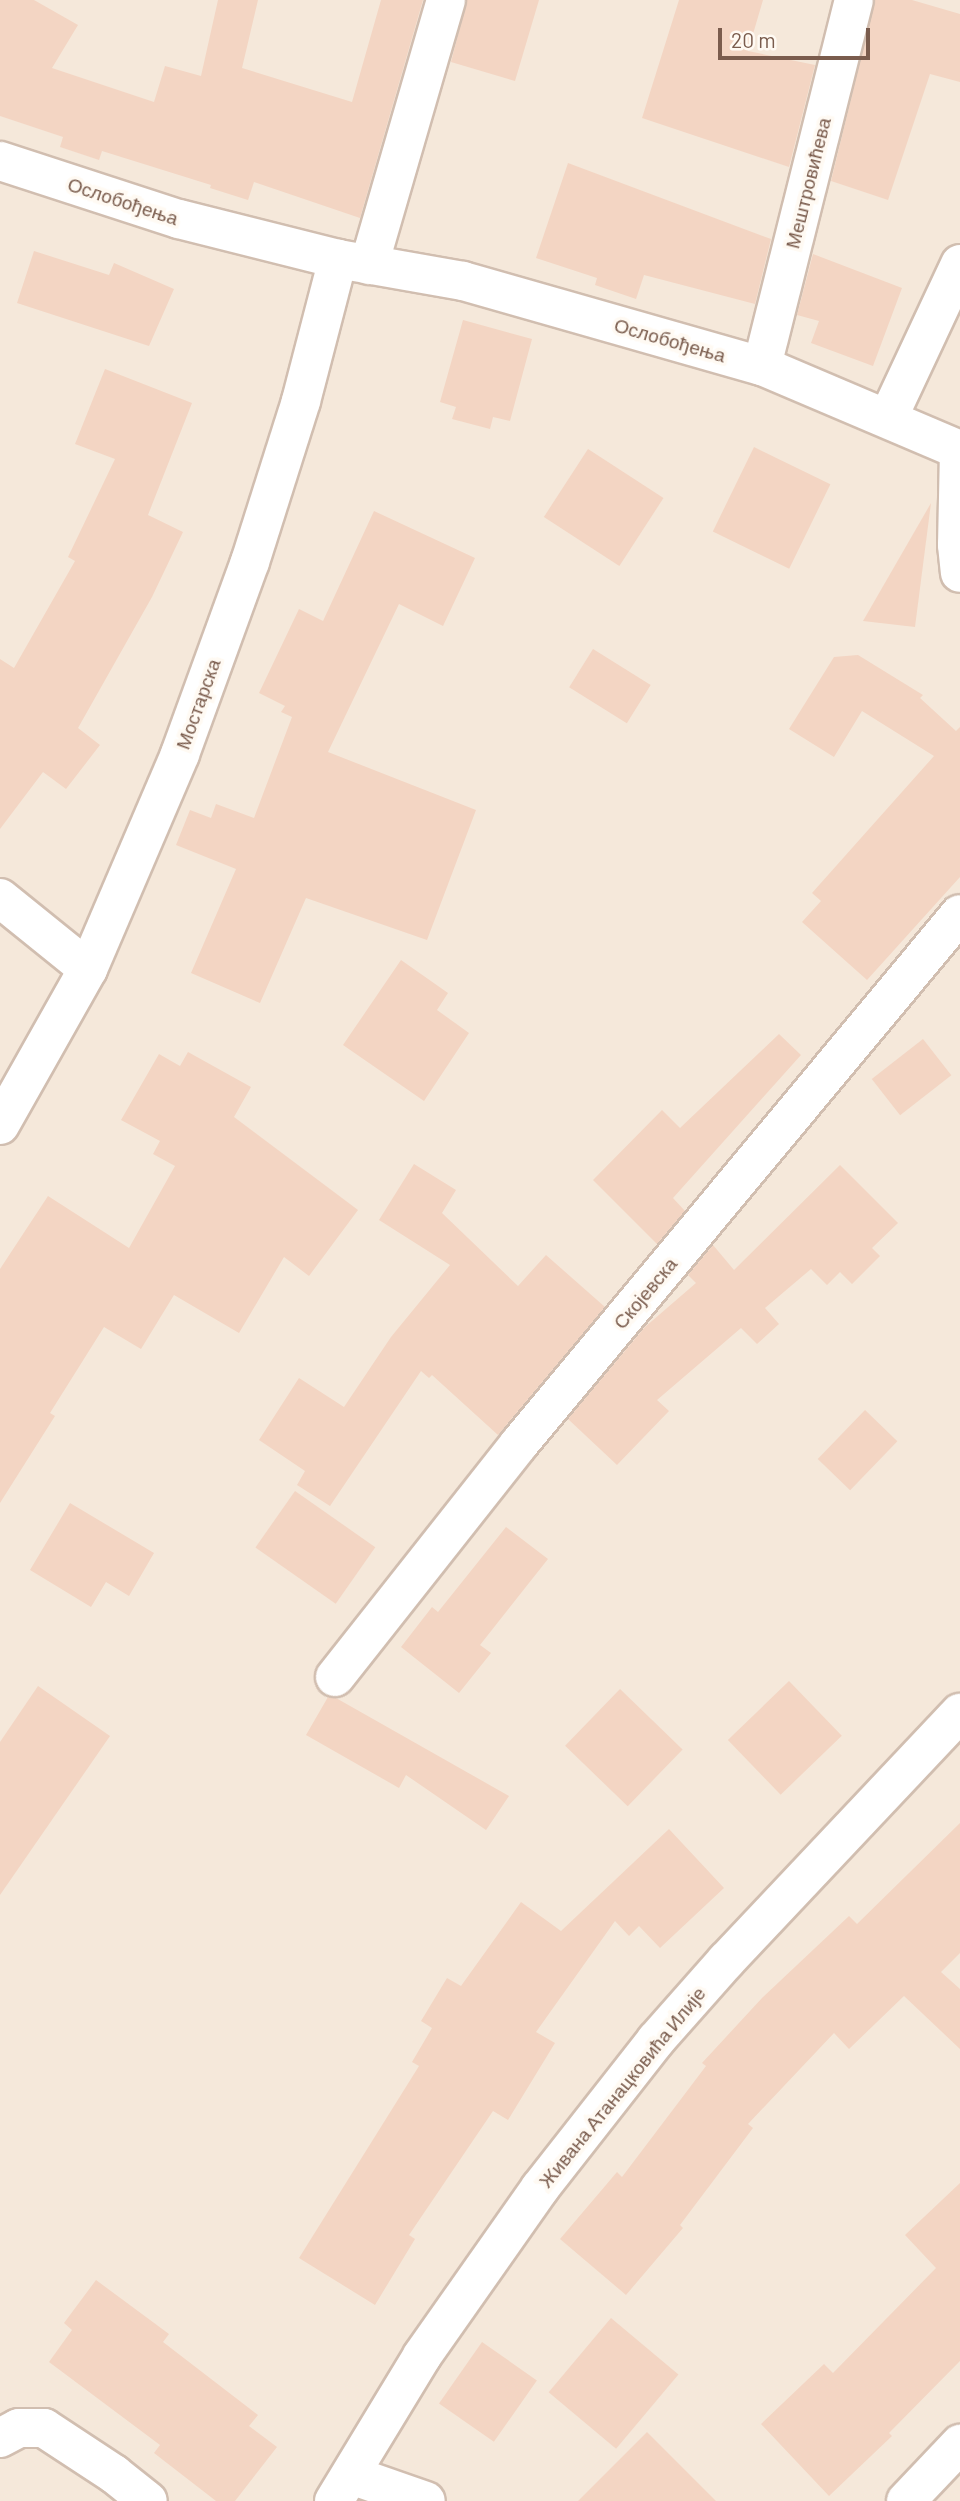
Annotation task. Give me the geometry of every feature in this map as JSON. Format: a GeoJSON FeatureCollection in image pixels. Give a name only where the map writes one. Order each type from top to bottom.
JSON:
{"type":"FeatureCollection","features":[{"type":"Feature","properties":{"kind":"street"},"geometry":{"type":"LineString","coordinates":[[354,262],[446,0]]}},
{"type":"Feature","properties":{"kind":"street","name":"Мештровићева"},"geometry":{"type":"LineString","coordinates":[[762,366],[854,0]]}},
{"type":"Feature","properties":{"kind":"street","name":"Ослобођења"},"geometry":{"type":"LineString","coordinates":[[0,161],[179,219],[354,262],[463,281],[762,366],[960,450]]}},
{"type":"Feature","properties":{"kind":"street","name":"Мостарска"},"geometry":{"type":"LineString","coordinates":[[0,1125],[88,969],[180,754],[250,562],[301,401],[354,262]]}},
{"type":"Feature","properties":{"kind":"street"},"geometry":{"type":"LineString","coordinates":[[888,418],[960,264]]}},
{"type":"Feature","properties":{"kind":"street"},"geometry":{"type":"LineString","coordinates":[[960,450],[957,545],[960,573]]}},
{"type":"Feature","properties":{"kind":"street"},"geometry":{"type":"LineString","coordinates":[[0,898],[88,969]]}},
{"type":"Feature","properties":{"kind":"street","name":"Скојевска"},"geometry":{"type":"LineString","coordinates":[[335,1676],[528,1433],[960,914]]}},
{"type":"Feature","properties":{"kind":"street","name":"Живана Атанацковића Илије"},"geometry":{"type":"LineString","coordinates":[[343,2488],[430,2345],[540,2188],[656,2040],[726,1961],[960,1713]]}},
{"type":"Feature","properties":{"kind":"street"},"geometry":{"type":"LineString","coordinates":[[0,2438],[19,2428],[44,2428],[114,2474],[148,2501]]}},
{"type":"Feature","properties":{"kind":"street"},"geometry":{"type":"LineString","coordinates":[[906,2501],[960,2444]]}},
{"type":"Feature","properties":{"kind":"street"},"geometry":{"type":"LineString","coordinates":[[343,2488],[426,2501]]}},
{"type":"Feature","properties":{"kind":"shaded area"},"geometry":{"type":"Polygon","coordinates":[[[0,0],[960,0],[960,2501],[0,2501],[0,0]]]}},
{"type":"Feature","properties":{"kind":"building"},"geometry":{"type":"Polygon","coordinates":[[[0,0],[34,0],[78,25],[52,68],[154,102],[165,66],[201,76],[218,0],[258,0],[242,68],[352,102],[381,0],[423,0],[360,218],[254,182],[248,200],[210,188],[211,185],[102,151],[99,160],[60,147],[63,137],[0,116],[0,0]]]}},
{"type":"Feature","properties":{"kind":"building"},"geometry":{"type":"Polygon","coordinates":[[[467,0],[539,0],[515,81],[451,62],[467,0]]]}},
{"type":"Feature","properties":{"kind":"building"},"geometry":{"type":"Polygon","coordinates":[[[679,0],[763,0],[748,51],[815,65],[789,167],[642,118],[679,0]]]}},
{"type":"Feature","properties":{"kind":"building"},"geometry":{"type":"Polygon","coordinates":[[[875,0],[912,0],[960,14],[960,82],[930,74],[888,200],[831,181],[875,0]]]}},
{"type":"Feature","properties":{"kind":"building"},"geometry":{"type":"Polygon","coordinates":[[[568,163],[771,239],[755,304],[644,275],[636,299],[595,285],[597,278],[536,258],[568,163]]]}},
{"type":"Feature","properties":{"kind":"building"},"geometry":{"type":"Polygon","coordinates":[[[34,251],[109,275],[114,263],[174,289],[149,346],[17,303],[34,251]]]}},
{"type":"Feature","properties":{"kind":"building"},"geometry":{"type":"Polygon","coordinates":[[[813,254],[902,288],[873,366],[811,343],[819,321],[797,315],[813,254]]]}},
{"type":"Feature","properties":{"kind":"building"},"geometry":{"type":"Polygon","coordinates":[[[463,320],[532,339],[510,421],[493,417],[490,429],[452,419],[456,407],[440,402],[463,320]]]}},
{"type":"Feature","properties":{"kind":"building"},"geometry":{"type":"Polygon","coordinates":[[[105,369],[192,403],[148,515],[183,532],[152,597],[78,728],[100,745],[66,789],[43,772],[0,829],[0,659],[14,668],[75,561],[68,557],[115,459],[75,444],[105,369]]]}},
{"type":"Feature","properties":{"kind":"building"},"geometry":{"type":"Polygon","coordinates":[[[754,447],[830,484],[789,569],[713,531],[754,447]]]}},
{"type":"Feature","properties":{"kind":"building"},"geometry":{"type":"Polygon","coordinates":[[[588,449],[663,498],[619,566],[544,517],[588,449]]]}},
{"type":"Feature","properties":{"kind":"building"},"geometry":{"type":"Polygon","coordinates":[[[931,503],[915,627],[863,621],[931,503]]]}},
{"type":"Feature","properties":{"kind":"building"},"geometry":{"type":"Polygon","coordinates":[[[374,511],[475,558],[443,626],[399,604],[328,752],[476,810],[427,940],[306,898],[260,1003],[191,973],[236,869],[176,845],[190,810],[211,818],[216,804],[254,818],[292,717],[281,712],[285,706],[259,693],[299,609],[323,621],[374,511]]]}},
{"type":"Feature","properties":{"kind":"building"},"geometry":{"type":"Polygon","coordinates":[[[593,649],[651,685],[627,723],[569,687],[593,649]]]}},
{"type":"Feature","properties":{"kind":"building"},"geometry":{"type":"Polygon","coordinates":[[[858,655],[923,695],[920,698],[956,731],[960,727],[960,877],[867,980],[802,922],[821,901],[812,893],[934,756],[862,711],[834,757],[789,729],[834,657],[858,655]]]}},
{"type":"Feature","properties":{"kind":"building"},"geometry":{"type":"Polygon","coordinates":[[[401,960],[448,993],[437,1010],[469,1033],[424,1101],[343,1045],[401,960]]]}},
{"type":"Feature","properties":{"kind":"building"},"geometry":{"type":"Polygon","coordinates":[[[779,1034],[801,1055],[673,1198],[685,1211],[657,1244],[593,1180],[662,1110],[680,1128],[779,1034]]]}},
{"type":"Feature","properties":{"kind":"building"},"geometry":{"type":"Polygon","coordinates":[[[923,1039],[951,1075],[900,1115],[872,1079],[923,1039]]]}},
{"type":"Feature","properties":{"kind":"building"},"geometry":{"type":"Polygon","coordinates":[[[188,1052],[251,1087],[234,1117],[358,1210],[309,1276],[284,1257],[239,1333],[174,1295],[141,1349],[104,1327],[50,1413],[55,1416],[0,1503],[0,1269],[48,1196],[129,1248],[175,1166],[153,1154],[160,1141],[121,1120],[159,1054],[180,1066],[188,1052]]]}},
{"type":"Feature","properties":{"kind":"building"},"geometry":{"type":"Polygon","coordinates":[[[414,1164],[456,1190],[442,1213],[518,1286],[546,1255],[605,1307],[498,1435],[432,1375],[429,1378],[421,1371],[330,1506],[297,1485],[305,1471],[259,1440],[299,1378],[344,1407],[391,1337],[450,1265],[379,1220],[414,1164]]]}},
{"type":"Feature","properties":{"kind":"building"},"geometry":{"type":"Polygon","coordinates":[[[840,1165],[898,1223],[872,1248],[880,1256],[852,1284],[840,1272],[827,1285],[811,1269],[765,1308],[779,1324],[757,1344],[741,1328],[657,1400],[669,1411],[617,1465],[568,1419],[645,1327],[696,1283],[688,1275],[713,1245],[734,1270],[840,1165]]]}},
{"type":"Feature","properties":{"kind":"building"},"geometry":{"type":"Polygon","coordinates":[[[865,1410],[897,1441],[850,1490],[818,1459],[865,1410]]]}},
{"type":"Feature","properties":{"kind":"building"},"geometry":{"type":"Polygon","coordinates":[[[295,1491],[375,1547],[336,1604],[255,1548],[295,1491]]]}},
{"type":"Feature","properties":{"kind":"building"},"geometry":{"type":"Polygon","coordinates":[[[70,1503],[154,1553],[129,1596],[106,1582],[91,1607],[30,1570],[70,1503]]]}},
{"type":"Feature","properties":{"kind":"building"},"geometry":{"type":"Polygon","coordinates":[[[506,1527],[548,1559],[480,1645],[491,1653],[459,1693],[401,1647],[432,1607],[438,1612],[506,1527]]]}},
{"type":"Feature","properties":{"kind":"building"},"geometry":{"type":"Polygon","coordinates":[[[789,1681],[842,1736],[781,1795],[728,1740],[789,1681]]]}},
{"type":"Feature","properties":{"kind":"building"},"geometry":{"type":"Polygon","coordinates":[[[38,1686],[110,1736],[0,1895],[0,1742],[38,1686]]]}},
{"type":"Feature","properties":{"kind":"building"},"geometry":{"type":"Polygon","coordinates":[[[620,1689],[683,1749],[628,1806],[565,1746],[620,1689]]]}},
{"type":"Feature","properties":{"kind":"building"},"geometry":{"type":"Polygon","coordinates":[[[328,1697],[336,1698],[509,1796],[486,1830],[406,1775],[399,1788],[306,1735],[328,1697]]]}},
{"type":"Feature","properties":{"kind":"building"},"geometry":{"type":"Polygon","coordinates":[[[960,1823],[960,1953],[941,1972],[960,1989],[960,2049],[904,1996],[849,2049],[834,2033],[748,2124],[753,2128],[680,2225],[683,2228],[626,2295],[560,2239],[617,2172],[622,2177],[706,2066],[702,2063],[762,1998],[849,1916],[857,1924],[960,1823]]]}},
{"type":"Feature","properties":{"kind":"building"},"geometry":{"type":"Polygon","coordinates":[[[669,1829],[724,1888],[660,1948],[639,1926],[629,1936],[615,1921],[536,2032],[555,2043],[508,2120],[493,2111],[409,2235],[415,2239],[375,2305],[299,2258],[419,2066],[412,2062],[432,2028],[421,2021],[447,1978],[461,1986],[521,1902],[561,1931],[669,1829]]]}},
{"type":"Feature","properties":{"kind":"building"},"geometry":{"type":"Polygon","coordinates":[[[960,2183],[960,2361],[889,2433],[892,2436],[829,2496],[761,2424],[824,2364],[833,2373],[936,2268],[905,2235],[960,2183]]]}},
{"type":"Feature","properties":{"kind":"building"},"geometry":{"type":"Polygon","coordinates":[[[96,2280],[169,2334],[163,2342],[258,2415],[249,2426],[277,2447],[235,2501],[216,2501],[154,2453],[160,2445],[49,2362],[72,2330],[64,2323],[96,2280]]]}},
{"type":"Feature","properties":{"kind":"building"},"geometry":{"type":"Polygon","coordinates":[[[611,2318],[678,2375],[616,2449],[549,2392],[611,2318]]]}},
{"type":"Feature","properties":{"kind":"building"},"geometry":{"type":"Polygon","coordinates":[[[482,2342],[537,2380],[494,2442],[439,2403],[482,2342]]]}},
{"type":"Feature","properties":{"kind":"building"},"geometry":{"type":"Polygon","coordinates":[[[647,2432],[716,2501],[578,2501],[647,2432]]]}}]}
